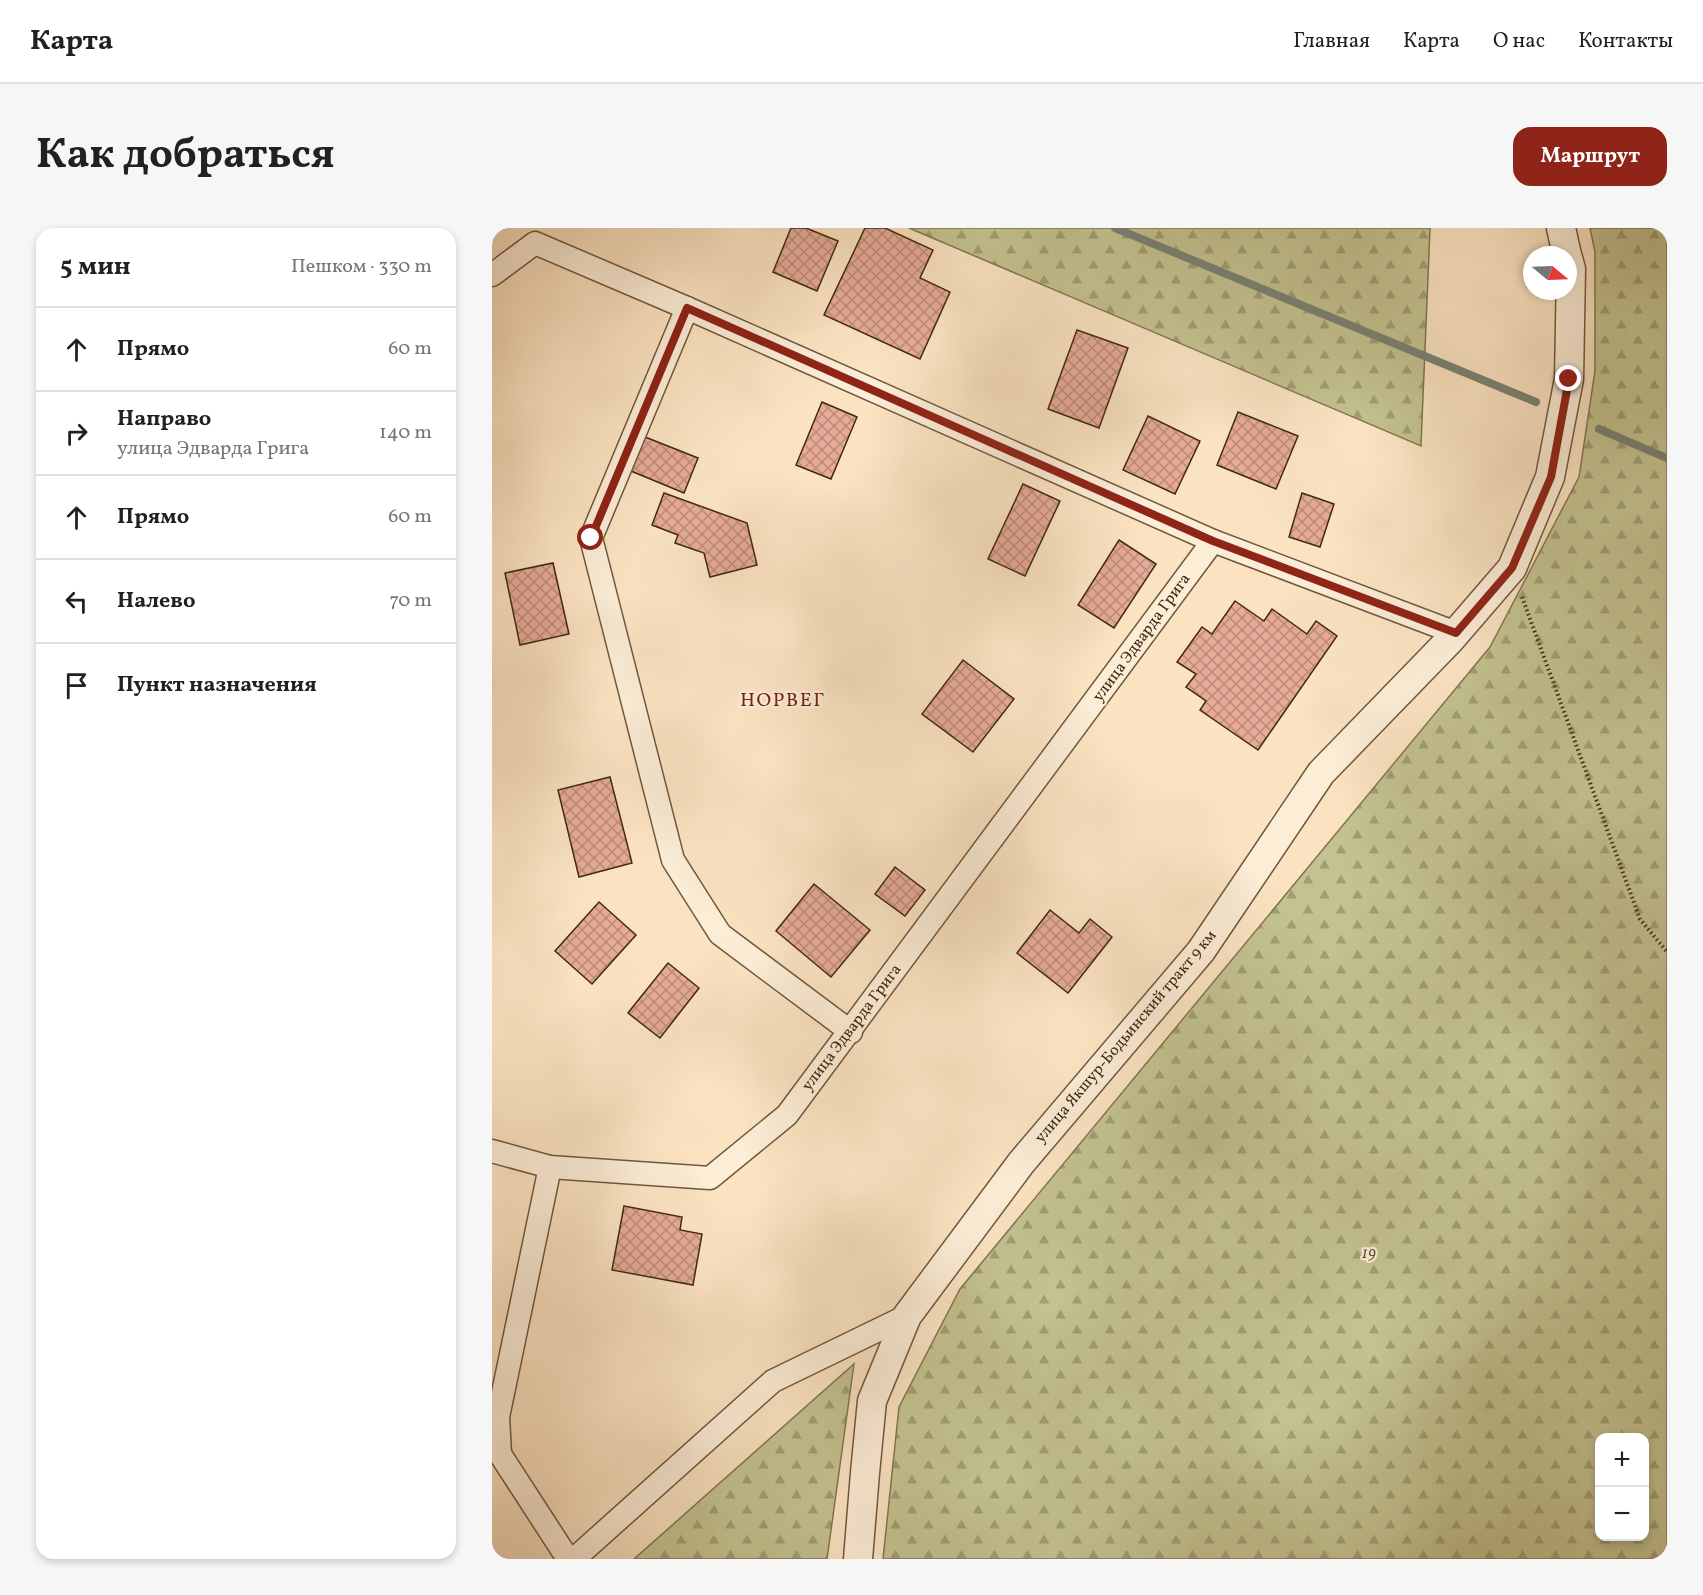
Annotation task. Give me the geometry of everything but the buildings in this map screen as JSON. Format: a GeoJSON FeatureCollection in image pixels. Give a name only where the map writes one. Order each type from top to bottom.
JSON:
{"type":"FeatureCollection","features":[{"type":"Feature","properties":{"kind":"street","name":"улица Якшур-Бодьинский тракт 9 км"},"geometry":{"type":"LineString","coordinates":[[1561,228],[1566,246]]}},
{"type":"Feature","properties":{"kind":"street"},"geometry":{"type":"LineString","coordinates":[[492,274],[535,243],[1213,541],[1456,633]]}},
{"type":"Feature","properties":{"kind":"street","name":"улица Якшур-Бодьинский тракт 9 км"},"geometry":{"type":"LineString","coordinates":[[858,1559],[872,1401],[907,1316],[1021,1163],[1201,951],[1321,773],[1456,633],[1512,568],[1551,477],[1569,379],[1570,300]]}},
{"type":"Feature","properties":{"kind":"street"},"geometry":{"type":"LineString","coordinates":[[687,308],[591,538],[672,860],[720,934],[851,1032]]}},
{"type":"Feature","properties":{"kind":"street","name":"улица Эдварда Грига"},"geometry":{"type":"LineString","coordinates":[[492,1151],[550,1167],[710,1178],[787,1115],[851,1032],[1213,541]]}},
{"type":"Feature","properties":{"kind":"street"},"geometry":{"type":"LineString","coordinates":[[550,1167],[498,1417],[496,1451],[568,1559]]}},
{"type":"Feature","properties":{"kind":"street"},"geometry":{"type":"LineString","coordinates":[[574,1559],[773,1381],[907,1316]]}},
{"type":"Feature","properties":{"kind":"path"},"geometry":{"type":"LineString","coordinates":[[1512,568],[1640,919],[1667,952]]}},
{"type":"Feature","properties":{"kind":"green space"},"geometry":{"type":"Polygon","coordinates":[[[909,228],[1430,228],[1421,446],[909,228]]]}},
{"type":"Feature","properties":{"kind":"green space","name":"19"},"geometry":{"type":"Polygon","coordinates":[[[1590,228],[1667,228],[1667,1559],[883,1559],[899,1407],[960,1289],[1490,647],[1579,477],[1595,371],[1595,252],[1590,228]]]}},
{"type":"Feature","properties":{"kind":"green space"},"geometry":{"type":"Polygon","coordinates":[[[854,1364],[827,1559],[634,1559],[854,1364]]]}},
{"type":"Feature","properties":{"kind":"waterway"},"geometry":{"type":"LineString","coordinates":[[1115,228],[1536,402]]}},
{"type":"Feature","properties":{"kind":"waterway"},"geometry":{"type":"LineString","coordinates":[[1599,429],[1667,458]]}},
{"type":"Feature","properties":{"kind":"district","name":"НОРВЕГ"},"geometry":{"type":"Point","coordinates":[783,701]}},
{"type":"Feature","properties":{"kind":"route"},"geometry":{"type":"LineString","coordinates":[[591,538],[687,308],[1213,541],[1456,633],[1512,568],[1551,477],[1569,379]]}}]}
